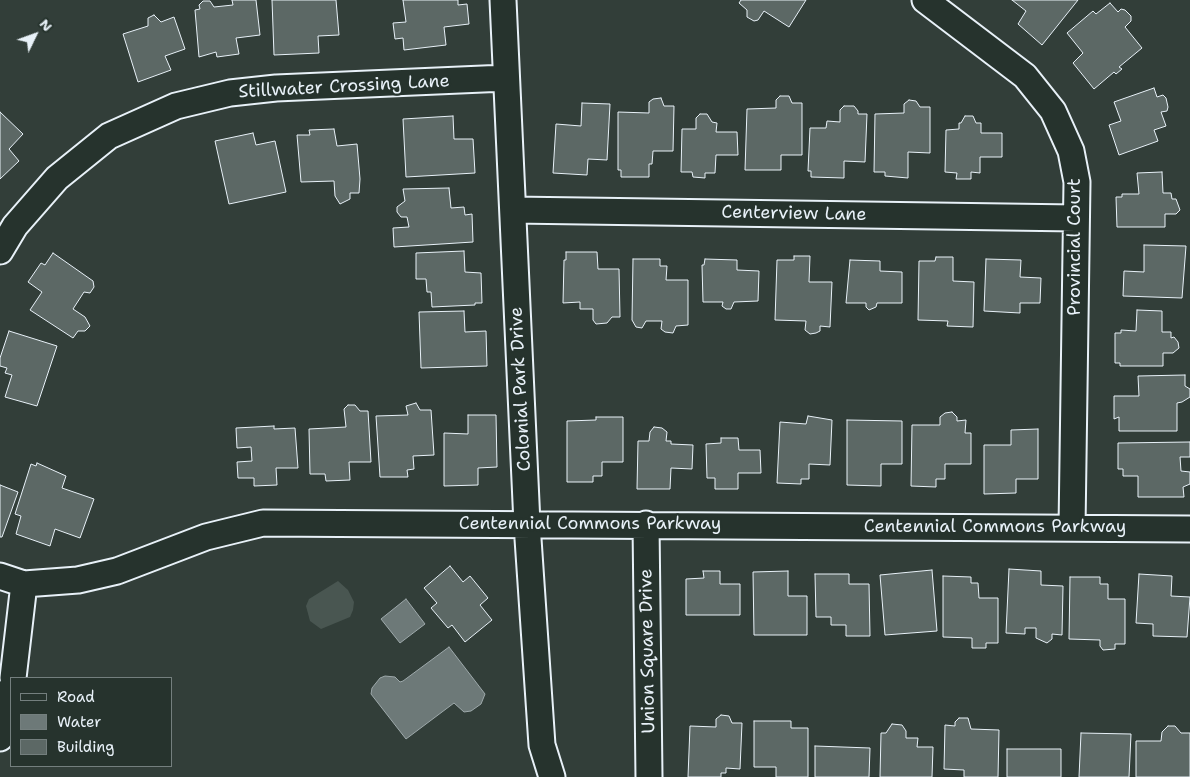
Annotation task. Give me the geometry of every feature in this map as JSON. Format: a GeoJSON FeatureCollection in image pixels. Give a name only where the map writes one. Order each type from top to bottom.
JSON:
{"type":"FeatureCollection","features":[{"type":"Feature","properties":{"kind":"street","name":"Colonial Park Drive"},"geometry":{"type":"LineString","coordinates":[[502,0],[527,524],[542,745],[552,777]]}},
{"type":"Feature","properties":{"kind":"street","name":"Provincial Court"},"geometry":{"type":"LineString","coordinates":[[925,0],[952,8],[1025,76],[1053,111],[1071,152],[1077,182],[1072,528]]}},
{"type":"Feature","properties":{"kind":"street","name":"Stillwater Crossing Lane"},"geometry":{"type":"LineString","coordinates":[[0,251],[15,226],[57,178],[109,136],[176,106],[230,93],[276,88],[506,78]]}},
{"type":"Feature","properties":{"kind":"street","name":"Centerview Lane"},"geometry":{"type":"LineString","coordinates":[[512,210],[1076,218]]}},
{"type":"Feature","properties":{"kind":"street","name":"Centennial Commons Parkway"},"geometry":{"type":"LineString","coordinates":[[0,576],[24,584],[78,580],[117,571],[206,538],[263,523],[1190,529]]}},
{"type":"Feature","properties":{"kind":"street","name":"Union Square Drive"},"geometry":{"type":"LineString","coordinates":[[646,524],[649,777]]}},
{"type":"Feature","properties":{"kind":"street"},"geometry":{"type":"LineString","coordinates":[[12,677],[24,584]]}},
{"type":"Feature","properties":{"kind":"street"},"geometry":{"type":"LineString","coordinates":[[0,738],[7,719],[10,696]]}},
{"type":"Feature","properties":{"kind":"shaded area"},"geometry":{"type":"Polygon","coordinates":[[[338,581],[348,590],[354,602],[353,610],[350,617],[321,629],[310,621],[306,606],[309,599],[338,581]]]}},
{"type":"Feature","properties":{"kind":"water"},"geometry":{"type":"Polygon","coordinates":[[[406,599],[425,624],[400,643],[381,619],[406,599]]]}},
{"type":"Feature","properties":{"kind":"water"},"geometry":{"type":"Polygon","coordinates":[[[449,647],[485,694],[481,704],[471,711],[464,712],[454,703],[406,739],[371,694],[372,688],[380,678],[385,676],[395,677],[400,682],[403,681],[449,647]]]}},
{"type":"Feature","properties":{"kind":"building"},"geometry":{"type":"Polygon","coordinates":[[[232,0],[256,0],[260,35],[236,38],[239,54],[217,57],[216,52],[199,57],[195,10],[200,9],[199,5],[203,1],[210,1],[214,7],[233,5],[232,0]]]}},
{"type":"Feature","properties":{"kind":"building"},"geometry":{"type":"Polygon","coordinates":[[[272,0],[336,0],[339,35],[318,36],[319,53],[274,55],[272,0]]]}},
{"type":"Feature","properties":{"kind":"building"},"geometry":{"type":"Polygon","coordinates":[[[403,0],[458,0],[458,5],[467,4],[469,24],[444,27],[446,45],[404,50],[403,38],[395,39],[393,23],[406,22],[403,0]]]}},
{"type":"Feature","properties":{"kind":"building"},"geometry":{"type":"Polygon","coordinates":[[[741,0],[806,0],[789,27],[764,11],[758,20],[754,21],[747,17],[747,10],[739,3],[741,0]]]}},
{"type":"Feature","properties":{"kind":"building"},"geometry":{"type":"Polygon","coordinates":[[[1012,0],[1078,0],[1042,45],[1018,24],[1026,11],[1012,0]]]}},
{"type":"Feature","properties":{"kind":"building"},"geometry":{"type":"Polygon","coordinates":[[[1110,3],[1118,12],[1121,9],[1125,10],[1131,16],[1131,21],[1125,27],[1142,48],[1119,67],[1122,69],[1116,74],[1114,72],[1094,89],[1073,63],[1083,53],[1067,33],[1093,11],[1096,14],[1110,3]]]}},
{"type":"Feature","properties":{"kind":"building"},"geometry":{"type":"Polygon","coordinates":[[[154,15],[161,22],[174,17],[185,49],[165,56],[171,70],[138,82],[123,34],[148,26],[148,18],[154,15]]]}},
{"type":"Feature","properties":{"kind":"building"},"geometry":{"type":"Polygon","coordinates":[[[1154,88],[1157,97],[1163,95],[1166,98],[1167,111],[1161,112],[1166,126],[1154,130],[1158,141],[1119,155],[1109,125],[1121,121],[1114,102],[1154,88]]]}},
{"type":"Feature","properties":{"kind":"building"},"geometry":{"type":"Polygon","coordinates":[[[780,96],[789,96],[792,103],[802,103],[802,155],[781,155],[781,170],[745,170],[747,109],[776,108],[776,100],[780,96]]]}},
{"type":"Feature","properties":{"kind":"building"},"geometry":{"type":"Polygon","coordinates":[[[661,98],[664,106],[674,106],[673,151],[653,151],[652,164],[649,164],[649,177],[621,177],[621,170],[618,170],[618,112],[649,113],[649,102],[653,99],[661,98]]]}},
{"type":"Feature","properties":{"kind":"building"},"geometry":{"type":"Polygon","coordinates":[[[909,100],[916,101],[920,107],[930,107],[930,153],[908,152],[908,178],[885,176],[885,172],[874,172],[875,114],[904,113],[904,104],[909,100]]]}},
{"type":"Feature","properties":{"kind":"building"},"geometry":{"type":"Polygon","coordinates":[[[582,103],[610,104],[607,160],[588,159],[587,175],[553,173],[556,124],[581,126],[582,103]]]}},
{"type":"Feature","properties":{"kind":"building"},"geometry":{"type":"Polygon","coordinates":[[[844,106],[854,106],[858,114],[867,114],[865,162],[844,161],[844,178],[811,177],[811,171],[808,171],[810,128],[826,128],[827,121],[840,122],[840,110],[844,106]]]}},
{"type":"Feature","properties":{"kind":"building"},"geometry":{"type":"Polygon","coordinates":[[[0,112],[23,134],[9,149],[19,161],[0,179],[0,112]]]}},
{"type":"Feature","properties":{"kind":"building"},"geometry":{"type":"Polygon","coordinates":[[[700,114],[707,114],[712,122],[717,123],[716,132],[737,132],[738,155],[716,155],[715,173],[705,173],[705,178],[693,177],[692,172],[681,172],[682,129],[696,129],[696,118],[700,114]]]}},
{"type":"Feature","properties":{"kind":"building"},"geometry":{"type":"Polygon","coordinates":[[[453,116],[454,139],[473,139],[475,173],[406,177],[403,119],[453,116]]]}},
{"type":"Feature","properties":{"kind":"building"},"geometry":{"type":"Polygon","coordinates":[[[965,116],[973,116],[976,123],[981,123],[981,133],[1002,133],[1002,157],[980,157],[980,173],[971,172],[971,179],[956,179],[957,173],[945,172],[946,130],[959,129],[959,123],[961,123],[965,116]]]}},
{"type":"Feature","properties":{"kind":"building"},"geometry":{"type":"Polygon","coordinates":[[[334,129],[337,146],[357,144],[360,179],[359,193],[350,193],[350,199],[340,204],[335,196],[334,181],[301,182],[297,135],[310,135],[309,130],[334,129]]]}},
{"type":"Feature","properties":{"kind":"building"},"geometry":{"type":"Polygon","coordinates":[[[253,133],[256,145],[275,141],[286,192],[229,204],[215,141],[253,133]]]}},
{"type":"Feature","properties":{"kind":"building"},"geometry":{"type":"Polygon","coordinates":[[[1162,172],[1163,193],[1171,193],[1172,199],[1176,199],[1180,210],[1176,214],[1165,214],[1165,227],[1117,227],[1116,197],[1122,197],[1122,194],[1139,194],[1137,173],[1162,172]]]}},
{"type":"Feature","properties":{"kind":"building"},"geometry":{"type":"Polygon","coordinates":[[[449,188],[451,208],[464,207],[465,215],[472,214],[473,242],[394,247],[393,228],[409,227],[407,217],[401,217],[397,212],[397,207],[405,201],[403,189],[449,188]]]}},
{"type":"Feature","properties":{"kind":"building"},"geometry":{"type":"Polygon","coordinates":[[[1144,245],[1186,246],[1182,298],[1123,296],[1124,271],[1144,272],[1144,245]]]}},
{"type":"Feature","properties":{"kind":"building"},"geometry":{"type":"Polygon","coordinates":[[[464,251],[465,272],[481,273],[482,303],[432,307],[431,292],[427,292],[426,279],[416,279],[416,253],[464,251]]]}},
{"type":"Feature","properties":{"kind":"building"},"geometry":{"type":"Polygon","coordinates":[[[566,252],[597,252],[598,269],[619,269],[620,317],[612,317],[607,323],[596,324],[593,320],[593,309],[580,309],[580,302],[563,303],[564,260],[566,260],[566,252]]]}},
{"type":"Feature","properties":{"kind":"building"},"geometry":{"type":"Polygon","coordinates":[[[53,253],[93,281],[94,287],[90,293],[84,292],[73,309],[85,317],[90,326],[85,331],[78,331],[73,338],[30,310],[42,292],[28,282],[41,263],[45,265],[53,253]]]}},
{"type":"Feature","properties":{"kind":"building"},"geometry":{"type":"Polygon","coordinates":[[[794,256],[810,256],[809,282],[832,282],[830,327],[820,326],[820,331],[816,333],[810,334],[805,330],[806,321],[775,320],[777,260],[794,260],[794,256]]]}},
{"type":"Feature","properties":{"kind":"building"},"geometry":{"type":"Polygon","coordinates":[[[936,257],[953,257],[953,281],[974,282],[973,327],[947,326],[948,321],[918,320],[919,261],[935,261],[936,257]]]}},
{"type":"Feature","properties":{"kind":"building"},"geometry":{"type":"Polygon","coordinates":[[[633,259],[660,259],[660,266],[667,266],[666,280],[688,280],[688,325],[676,326],[673,333],[665,332],[661,329],[662,321],[646,321],[642,328],[636,327],[632,320],[633,259]]]}},
{"type":"Feature","properties":{"kind":"building"},"geometry":{"type":"Polygon","coordinates":[[[705,259],[737,260],[737,270],[759,271],[758,301],[734,302],[731,309],[726,309],[722,306],[723,302],[703,302],[702,265],[704,265],[705,259]]]}},
{"type":"Feature","properties":{"kind":"building"},"geometry":{"type":"Polygon","coordinates":[[[986,259],[1021,260],[1020,277],[1041,278],[1040,303],[1020,303],[1020,313],[984,311],[986,259]]]}},
{"type":"Feature","properties":{"kind":"building"},"geometry":{"type":"Polygon","coordinates":[[[850,260],[880,261],[880,271],[902,272],[902,303],[877,303],[876,307],[869,310],[866,307],[866,303],[846,303],[850,260]]]}},
{"type":"Feature","properties":{"kind":"building"},"geometry":{"type":"Polygon","coordinates":[[[1137,310],[1162,311],[1162,332],[1171,332],[1171,338],[1174,337],[1178,342],[1179,348],[1173,353],[1163,353],[1163,366],[1120,366],[1120,363],[1115,363],[1115,333],[1121,333],[1121,330],[1136,331],[1137,310]]]}},
{"type":"Feature","properties":{"kind":"building"},"geometry":{"type":"Polygon","coordinates":[[[464,311],[465,332],[486,331],[487,366],[421,368],[419,312],[464,311]]]}},
{"type":"Feature","properties":{"kind":"building"},"geometry":{"type":"Polygon","coordinates":[[[9,331],[57,346],[37,406],[5,397],[12,375],[5,373],[7,368],[0,366],[0,358],[9,331]]]}},
{"type":"Feature","properties":{"kind":"building"},"geometry":{"type":"Polygon","coordinates":[[[1185,375],[1185,386],[1190,389],[1190,397],[1177,403],[1177,431],[1119,431],[1119,417],[1114,419],[1114,396],[1139,396],[1138,376],[1185,375]]]}},
{"type":"Feature","properties":{"kind":"building"},"geometry":{"type":"Polygon","coordinates":[[[416,403],[420,410],[431,410],[434,455],[413,456],[414,469],[407,470],[408,477],[380,477],[376,416],[408,415],[406,406],[416,403]]]}},
{"type":"Feature","properties":{"kind":"building"},"geometry":{"type":"Polygon","coordinates":[[[348,405],[355,405],[360,411],[368,411],[371,462],[349,462],[350,480],[326,481],[325,474],[310,474],[309,429],[346,427],[344,409],[348,405]]]}},
{"type":"Feature","properties":{"kind":"building"},"geometry":{"type":"Polygon","coordinates":[[[952,412],[957,417],[957,421],[966,420],[965,433],[971,433],[971,464],[945,464],[945,479],[936,479],[936,487],[911,486],[912,425],[940,425],[940,417],[945,413],[952,412]]]}},
{"type":"Feature","properties":{"kind":"building"},"geometry":{"type":"Polygon","coordinates":[[[468,415],[496,415],[497,467],[478,468],[478,485],[444,486],[444,433],[468,434],[468,415]]]}},
{"type":"Feature","properties":{"kind":"building"},"geometry":{"type":"Polygon","coordinates":[[[808,416],[832,420],[830,465],[809,464],[809,479],[801,479],[801,484],[777,483],[780,422],[806,424],[808,416]]]}},
{"type":"Feature","properties":{"kind":"building"},"geometry":{"type":"Polygon","coordinates":[[[596,417],[623,417],[623,462],[602,462],[602,476],[593,476],[593,482],[567,482],[567,421],[596,420],[596,417]]]}},
{"type":"Feature","properties":{"kind":"building"},"geometry":{"type":"Polygon","coordinates":[[[847,420],[902,421],[902,464],[881,464],[881,486],[847,485],[847,420]]]}},
{"type":"Feature","properties":{"kind":"building"},"geometry":{"type":"Polygon","coordinates":[[[274,426],[274,429],[295,428],[298,468],[276,468],[277,485],[254,486],[254,478],[238,478],[237,462],[252,461],[251,447],[237,448],[236,428],[274,426]]]}},
{"type":"Feature","properties":{"kind":"building"},"geometry":{"type":"Polygon","coordinates":[[[654,427],[662,428],[667,432],[666,441],[671,441],[671,444],[693,445],[692,469],[671,468],[670,489],[637,489],[638,441],[649,441],[650,432],[654,427]]]}},
{"type":"Feature","properties":{"kind":"building"},"geometry":{"type":"Polygon","coordinates":[[[1038,429],[1038,479],[1016,479],[1016,493],[984,494],[984,445],[1011,445],[1011,430],[1038,429]]]}},
{"type":"Feature","properties":{"kind":"building"},"geometry":{"type":"Polygon","coordinates":[[[721,438],[738,438],[739,450],[760,450],[761,473],[738,473],[738,489],[715,489],[715,478],[707,478],[706,444],[721,443],[721,438]]]}},
{"type":"Feature","properties":{"kind":"building"},"geometry":{"type":"Polygon","coordinates":[[[1190,442],[1190,457],[1180,457],[1181,471],[1190,472],[1190,484],[1183,487],[1184,497],[1138,497],[1138,476],[1123,476],[1123,469],[1118,469],[1118,443],[1190,442]]]}},
{"type":"Feature","properties":{"kind":"building"},"geometry":{"type":"Polygon","coordinates":[[[37,463],[66,476],[62,488],[94,499],[80,538],[55,529],[50,546],[16,534],[21,516],[15,514],[31,464],[36,466],[37,463]]]}},
{"type":"Feature","properties":{"kind":"building"},"geometry":{"type":"Polygon","coordinates":[[[0,485],[18,492],[2,537],[0,537],[0,485]]]}},
{"type":"Feature","properties":{"kind":"building"},"geometry":{"type":"Polygon","coordinates":[[[450,566],[463,582],[470,576],[488,598],[480,605],[492,620],[465,642],[452,625],[448,628],[431,608],[437,603],[424,588],[450,566]]]}},
{"type":"Feature","properties":{"kind":"building"},"geometry":{"type":"Polygon","coordinates":[[[1009,569],[1041,571],[1041,585],[1063,586],[1062,635],[1052,634],[1052,639],[1047,643],[1036,638],[1036,628],[1025,628],[1025,634],[1006,633],[1009,569]]]}},
{"type":"Feature","properties":{"kind":"building"},"geometry":{"type":"Polygon","coordinates":[[[932,570],[937,631],[885,635],[880,575],[932,570]]]}},
{"type":"Feature","properties":{"kind":"building"},"geometry":{"type":"Polygon","coordinates":[[[703,571],[720,571],[720,584],[740,584],[740,615],[686,615],[686,579],[704,578],[703,571]]]}},
{"type":"Feature","properties":{"kind":"building"},"geometry":{"type":"Polygon","coordinates":[[[788,571],[788,596],[807,596],[807,635],[754,635],[753,572],[788,571]]]}},
{"type":"Feature","properties":{"kind":"building"},"geometry":{"type":"Polygon","coordinates":[[[815,574],[849,574],[849,584],[869,584],[870,636],[846,636],[846,625],[831,625],[831,617],[816,617],[815,574]]]}},
{"type":"Feature","properties":{"kind":"building"},"geometry":{"type":"Polygon","coordinates":[[[1139,574],[1172,576],[1171,596],[1190,597],[1187,637],[1153,636],[1153,624],[1136,623],[1139,574]]]}},
{"type":"Feature","properties":{"kind":"building"},"geometry":{"type":"Polygon","coordinates":[[[943,576],[971,577],[971,583],[978,583],[979,598],[998,598],[998,643],[986,643],[986,648],[972,648],[972,638],[943,637],[943,576]]]}},
{"type":"Feature","properties":{"kind":"building"},"geometry":{"type":"Polygon","coordinates":[[[1070,577],[1100,577],[1100,584],[1108,584],[1108,599],[1125,599],[1125,644],[1115,644],[1115,649],[1103,650],[1100,646],[1100,640],[1069,639],[1070,577]]]}},
{"type":"Feature","properties":{"kind":"building"},"geometry":{"type":"Polygon","coordinates":[[[721,715],[729,716],[732,723],[742,723],[740,769],[726,768],[726,773],[721,773],[721,777],[688,777],[690,726],[716,727],[716,719],[721,715]]]}},
{"type":"Feature","properties":{"kind":"building"},"geometry":{"type":"Polygon","coordinates":[[[959,718],[968,718],[971,729],[999,730],[998,777],[964,777],[964,770],[944,769],[945,725],[955,726],[955,722],[959,718]]]}},
{"type":"Feature","properties":{"kind":"building"},"geometry":{"type":"Polygon","coordinates":[[[754,721],[791,721],[791,728],[808,728],[808,777],[776,777],[776,767],[754,767],[754,721]]]}},
{"type":"Feature","properties":{"kind":"building"},"geometry":{"type":"Polygon","coordinates":[[[892,724],[902,725],[906,731],[906,738],[918,738],[917,747],[933,747],[932,777],[880,777],[881,733],[886,733],[892,724]]]}},
{"type":"Feature","properties":{"kind":"building"},"geometry":{"type":"Polygon","coordinates":[[[1168,726],[1175,726],[1181,733],[1190,733],[1190,777],[1136,777],[1136,741],[1161,741],[1162,732],[1168,726]]]}},
{"type":"Feature","properties":{"kind":"building"},"geometry":{"type":"Polygon","coordinates":[[[1081,733],[1131,734],[1129,777],[1079,777],[1081,733]]]}},
{"type":"Feature","properties":{"kind":"building"},"geometry":{"type":"Polygon","coordinates":[[[815,746],[870,748],[869,777],[815,777],[815,746]]]}},
{"type":"Feature","properties":{"kind":"building"},"geometry":{"type":"Polygon","coordinates":[[[1007,749],[1061,749],[1061,777],[1007,777],[1007,749]]]}}]}
